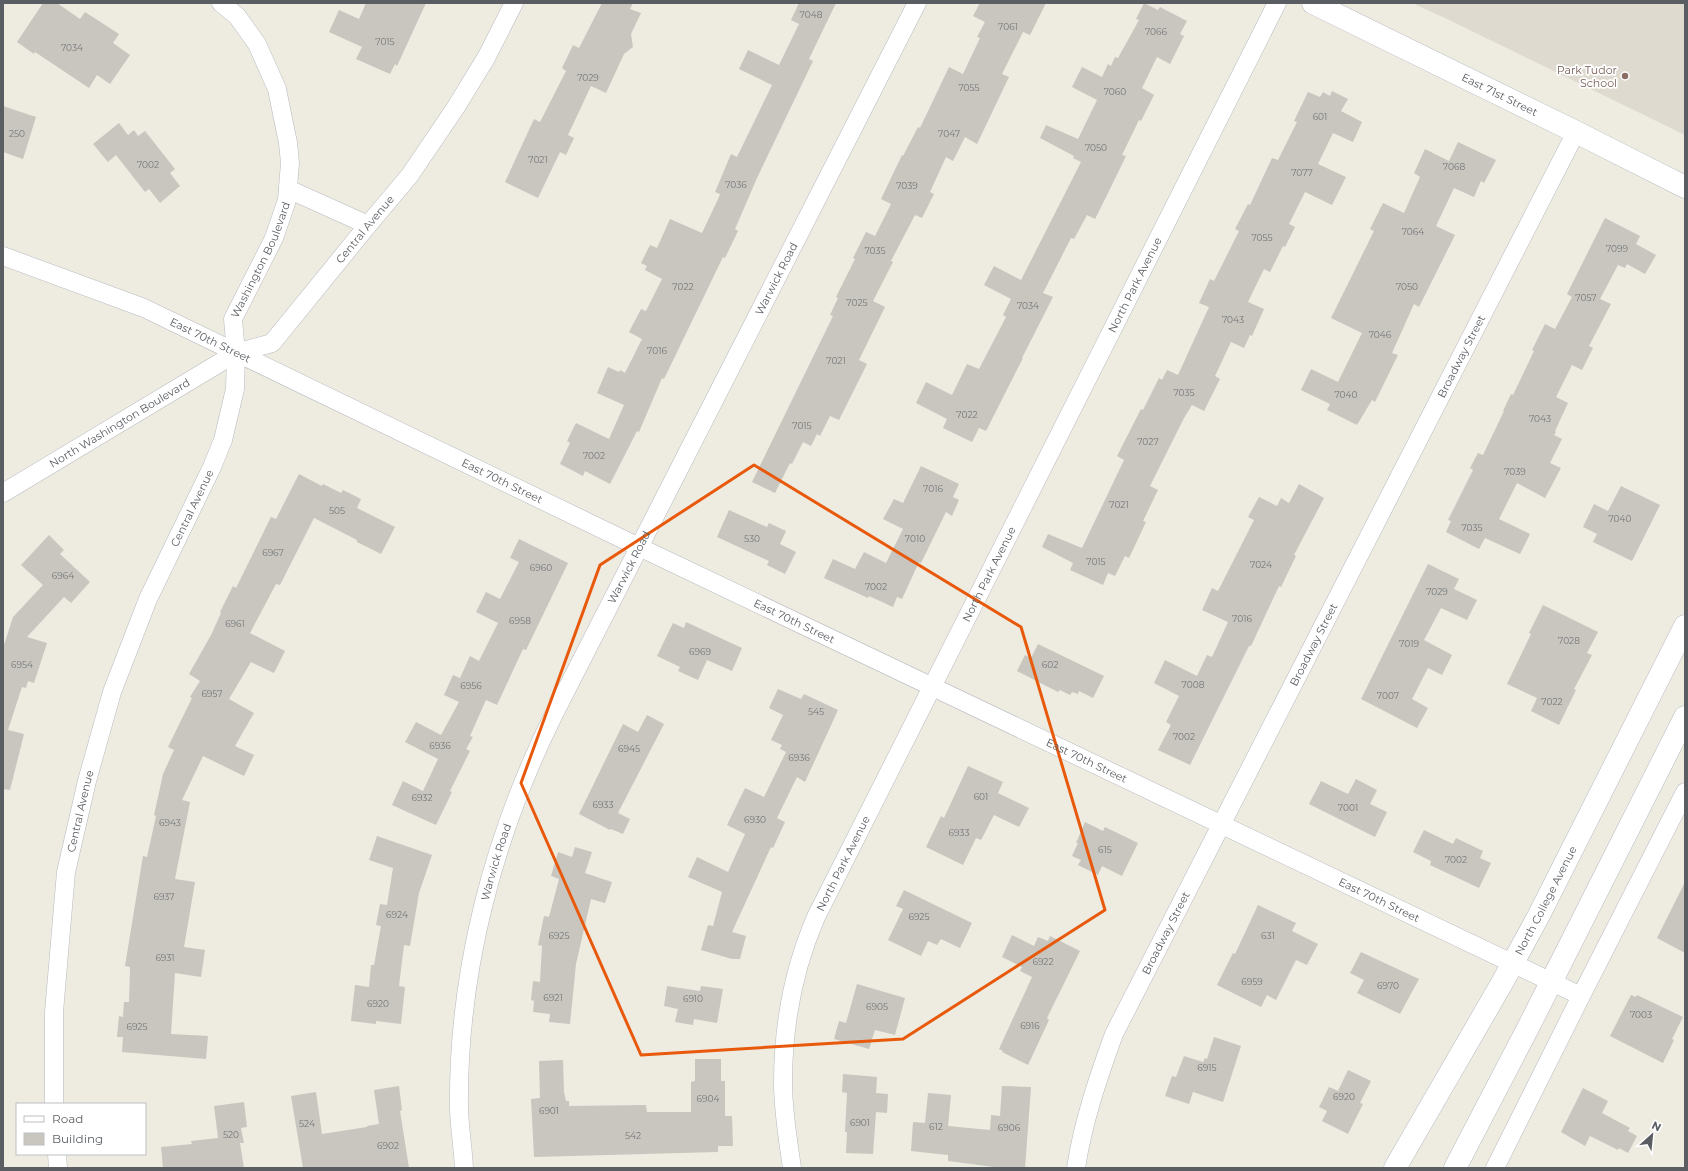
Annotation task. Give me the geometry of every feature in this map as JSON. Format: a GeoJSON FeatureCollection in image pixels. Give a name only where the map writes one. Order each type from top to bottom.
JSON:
{"type":"FeatureCollection","features":[{"type":"Feature","properties":{"kind":"main road","name":"East 71st Street"},"geometry":{"type":"LineString","coordinates":[[1313,3],[1685,187]]}},
{"type":"Feature","properties":{"kind":"main road","name":"North College Avenue"},"geometry":{"type":"LineString","coordinates":[[1395,1168],[1513,963],[1685,626]]}},
{"type":"Feature","properties":{"kind":"main road"},"geometry":{"type":"LineString","coordinates":[[1455,1168],[1552,981],[1685,717]]}},
{"type":"Feature","properties":{"kind":"street"},"geometry":{"type":"LineString","coordinates":[[221,3],[237,16],[257,44],[278,89],[288,143],[290,163],[288,189],[368,225]]}},
{"type":"Feature","properties":{"kind":"street","name":"Central Avenue"},"geometry":{"type":"LineString","coordinates":[[54,1103],[54,1012],[57,963],[66,872],[76,827],[99,735],[112,692],[129,647],[148,599],[212,467],[223,440],[229,420],[235,388],[236,353],[272,343],[410,176],[425,155],[486,58],[514,3]]}},
{"type":"Feature","properties":{"kind":"street","name":"Warwick Road"},"geometry":{"type":"LineString","coordinates":[[464,1168],[459,1112],[461,1049],[471,964],[479,922],[511,812],[531,762],[554,714],[917,3]]}},
{"type":"Feature","properties":{"kind":"street","name":"North Park Avenue"},"geometry":{"type":"LineString","coordinates":[[792,1168],[785,1116],[783,1084],[784,1052],[788,1008],[807,937],[824,898],[1276,3]]}},
{"type":"Feature","properties":{"kind":"street","name":"Broadway Street"},"geometry":{"type":"LineString","coordinates":[[1076,1168],[1093,1094],[1114,1034],[1576,132]]}},
{"type":"Feature","properties":{"kind":"street","name":"Washington Boulevard"},"geometry":{"type":"LineString","coordinates":[[236,353],[233,319],[274,238],[285,206],[288,189]]}},
{"type":"Feature","properties":{"kind":"street","name":"East 70th Street"},"geometry":{"type":"LineString","coordinates":[[3,256],[144,308],[639,547],[1581,996]]}},
{"type":"Feature","properties":{"kind":"street","name":"North Washington Boulevard"},"geometry":{"type":"LineString","coordinates":[[3,493],[236,353]]}},
{"type":"Feature","properties":{"kind":"street"},"geometry":{"type":"LineString","coordinates":[[1495,1168],[1685,792]]}},
{"type":"Feature","properties":{"kind":"street"},"geometry":{"type":"LineString","coordinates":[[57,1155],[58,1168]]}},
{"type":"Feature","properties":{"kind":"highlighted area"},"geometry":{"type":"Polygon","coordinates":[[[754,465],[1021,627],[1105,910],[903,1039],[641,1055],[521,783],[600,565],[754,465]]]}},
{"type":"Feature","properties":{"kind":"shaded area","name":"Park Tudor School"},"geometry":{"type":"Polygon","coordinates":[[[1412,3],[1685,3],[1685,135],[1445,18],[1412,3]]]}},
{"type":"Feature","properties":{"kind":"building"},"geometry":{"type":"Polygon","coordinates":[[[43,3],[57,3],[80,19],[85,12],[119,34],[113,43],[130,55],[110,84],[97,75],[89,88],[35,52],[34,54],[17,42],[43,3]]]}},
{"type":"Feature","properties":{"kind":"building"},"geometry":{"type":"Polygon","coordinates":[[[366,3],[426,3],[397,66],[395,64],[390,74],[356,59],[362,47],[329,32],[339,10],[359,19],[366,3]]]}},
{"type":"Feature","properties":{"kind":"building"},"geometry":{"type":"Polygon","coordinates":[[[602,3],[633,3],[630,9],[641,13],[631,34],[633,47],[624,54],[606,93],[591,86],[568,135],[574,138],[566,155],[560,152],[538,198],[505,182],[534,119],[540,122],[566,71],[562,68],[573,45],[579,48],[602,3]]]}},
{"type":"Feature","properties":{"kind":"building"},"geometry":{"type":"Polygon","coordinates":[[[799,3],[836,3],[809,59],[813,61],[757,178],[735,229],[738,231],[725,258],[723,257],[664,379],[662,378],[639,432],[637,431],[610,484],[585,471],[583,476],[560,464],[570,443],[567,441],[576,423],[609,439],[624,405],[597,393],[608,367],[625,373],[642,339],[629,332],[641,309],[646,311],[662,279],[645,270],[647,266],[641,263],[650,245],[657,248],[670,219],[702,233],[719,197],[720,194],[715,192],[731,154],[737,157],[772,85],[739,69],[748,50],[779,65],[799,24],[791,20],[799,3]]]}},
{"type":"Feature","properties":{"kind":"building"},"geometry":{"type":"Polygon","coordinates":[[[980,3],[1046,3],[1030,35],[1023,32],[1002,74],[1009,77],[977,144],[965,137],[953,161],[946,157],[930,192],[934,194],[922,218],[915,215],[891,261],[893,262],[873,301],[885,307],[859,360],[867,364],[839,420],[830,416],[820,436],[817,434],[811,446],[803,442],[792,464],[790,463],[775,493],[752,482],[833,316],[830,315],[838,298],[836,297],[855,259],[853,258],[866,232],[875,236],[891,204],[881,199],[902,155],[903,156],[918,127],[920,128],[949,67],[963,74],[980,38],[977,37],[985,22],[973,16],[980,3]]]}},
{"type":"Feature","properties":{"kind":"building"},"geometry":{"type":"Polygon","coordinates":[[[1144,3],[1158,10],[1160,7],[1187,21],[1180,34],[1184,36],[1170,64],[1157,57],[1142,88],[1154,95],[1141,121],[1139,120],[1122,155],[1126,156],[1095,219],[1087,215],[1074,239],[1071,238],[1043,293],[1053,297],[986,431],[979,428],[972,442],[943,428],[947,419],[916,403],[926,382],[952,395],[967,364],[979,369],[1006,317],[1003,315],[1011,299],[984,285],[994,266],[1021,280],[1081,162],[1073,158],[1074,156],[1040,138],[1046,125],[1078,139],[1097,100],[1072,87],[1082,67],[1102,77],[1108,64],[1111,66],[1115,57],[1118,58],[1139,20],[1136,19],[1144,3]]]}},
{"type":"Feature","properties":{"kind":"building"},"geometry":{"type":"Polygon","coordinates":[[[1332,91],[1348,99],[1341,111],[1362,122],[1353,142],[1333,133],[1318,164],[1346,177],[1332,205],[1305,192],[1289,224],[1295,227],[1285,247],[1283,246],[1270,272],[1264,269],[1248,302],[1264,309],[1252,336],[1250,335],[1244,348],[1231,342],[1215,376],[1220,379],[1204,411],[1192,405],[1184,418],[1150,486],[1158,490],[1143,521],[1146,522],[1129,558],[1125,556],[1115,576],[1108,573],[1103,585],[1070,570],[1073,563],[1042,547],[1048,534],[1082,548],[1124,460],[1117,456],[1159,378],[1162,380],[1167,370],[1178,375],[1209,307],[1199,303],[1210,279],[1214,281],[1239,231],[1235,229],[1248,204],[1250,205],[1272,158],[1278,160],[1297,122],[1294,121],[1308,92],[1320,97],[1323,92],[1330,96],[1332,91]]]}},
{"type":"Feature","properties":{"kind":"building"},"geometry":{"type":"Polygon","coordinates":[[[3,106],[36,117],[23,159],[3,152],[3,106]]]}},
{"type":"Feature","properties":{"kind":"building"},"geometry":{"type":"Polygon","coordinates":[[[119,123],[128,135],[134,130],[138,136],[145,131],[175,169],[170,173],[180,186],[160,203],[149,189],[145,192],[116,155],[108,162],[93,144],[119,123]]]}},
{"type":"Feature","properties":{"kind":"building"},"geometry":{"type":"Polygon","coordinates":[[[1458,142],[1496,160],[1484,183],[1481,181],[1474,197],[1454,188],[1436,226],[1455,235],[1419,307],[1414,304],[1392,353],[1398,355],[1375,402],[1372,400],[1357,425],[1327,410],[1330,404],[1301,390],[1311,369],[1338,382],[1362,333],[1331,318],[1374,231],[1370,229],[1383,203],[1404,213],[1420,177],[1414,173],[1425,149],[1449,161],[1458,142]]]}},
{"type":"Feature","properties":{"kind":"building"},"geometry":{"type":"Polygon","coordinates":[[[1605,218],[1640,236],[1636,244],[1656,255],[1645,274],[1627,264],[1625,268],[1618,265],[1600,299],[1611,304],[1589,346],[1593,348],[1582,370],[1572,365],[1556,397],[1568,403],[1554,435],[1562,439],[1550,463],[1561,468],[1545,498],[1517,483],[1499,519],[1530,534],[1520,554],[1485,538],[1479,549],[1446,532],[1451,521],[1448,520],[1473,470],[1470,468],[1478,453],[1483,455],[1511,394],[1513,395],[1534,351],[1532,350],[1545,324],[1555,329],[1572,297],[1567,294],[1605,218]]]}},
{"type":"Feature","properties":{"kind":"building"},"geometry":{"type":"Polygon","coordinates":[[[921,466],[959,484],[953,497],[959,500],[952,516],[946,512],[921,563],[919,562],[902,599],[897,597],[893,607],[869,596],[868,598],[824,578],[833,559],[855,569],[864,552],[886,563],[903,529],[883,519],[894,499],[903,503],[921,466]]]}},
{"type":"Feature","properties":{"kind":"building"},"geometry":{"type":"Polygon","coordinates":[[[299,474],[322,486],[323,484],[341,493],[343,490],[361,499],[357,508],[395,527],[381,554],[314,518],[280,585],[276,584],[250,633],[285,651],[274,673],[251,662],[229,699],[254,713],[235,746],[254,755],[244,776],[203,756],[182,800],[190,802],[175,879],[195,882],[184,947],[205,950],[201,977],[175,973],[171,1034],[208,1036],[206,1059],[122,1052],[123,1037],[117,1037],[119,1016],[123,1017],[124,1002],[129,1002],[130,967],[125,966],[143,856],[147,857],[163,774],[174,750],[168,747],[192,698],[190,697],[200,681],[189,674],[211,635],[221,613],[220,612],[233,586],[236,588],[271,517],[276,519],[299,474]]]}},
{"type":"Feature","properties":{"kind":"building"},"geometry":{"type":"Polygon","coordinates":[[[1299,484],[1324,498],[1294,555],[1296,556],[1281,587],[1279,586],[1251,646],[1249,646],[1190,765],[1158,750],[1171,725],[1166,722],[1179,696],[1154,683],[1165,660],[1197,676],[1207,655],[1212,657],[1228,622],[1202,610],[1212,588],[1218,591],[1254,520],[1248,517],[1259,497],[1277,506],[1281,498],[1289,503],[1299,484]]]}},
{"type":"Feature","properties":{"kind":"building"},"geometry":{"type":"Polygon","coordinates":[[[1621,486],[1660,505],[1632,561],[1593,542],[1597,534],[1583,527],[1594,504],[1608,511],[1621,486]]]}},
{"type":"Feature","properties":{"kind":"building"},"geometry":{"type":"Polygon","coordinates":[[[729,510],[767,527],[769,523],[786,531],[780,544],[796,552],[785,574],[767,565],[769,561],[717,537],[729,510]]]}},
{"type":"Feature","properties":{"kind":"building"},"geometry":{"type":"Polygon","coordinates":[[[49,535],[64,550],[60,554],[90,582],[71,603],[64,597],[27,637],[47,643],[34,683],[28,681],[26,688],[22,687],[8,730],[24,734],[10,790],[3,789],[3,648],[13,617],[43,585],[21,565],[49,535]]]}},
{"type":"Feature","properties":{"kind":"building"},"geometry":{"type":"Polygon","coordinates":[[[519,539],[568,563],[526,650],[523,649],[497,705],[486,700],[470,736],[473,737],[466,749],[470,751],[450,791],[452,792],[436,825],[392,805],[403,781],[423,791],[438,759],[405,742],[416,722],[441,735],[459,702],[444,695],[453,675],[460,678],[470,656],[479,661],[498,623],[476,612],[486,592],[500,599],[519,562],[510,558],[519,539]]]}},
{"type":"Feature","properties":{"kind":"building"},"geometry":{"type":"Polygon","coordinates":[[[1428,564],[1459,579],[1454,589],[1477,600],[1467,620],[1441,608],[1424,640],[1452,655],[1442,675],[1428,668],[1412,699],[1428,708],[1417,728],[1361,699],[1428,564]]]}},
{"type":"Feature","properties":{"kind":"building"},"geometry":{"type":"Polygon","coordinates":[[[1543,605],[1598,632],[1587,653],[1592,655],[1574,689],[1576,690],[1559,725],[1531,711],[1537,698],[1507,684],[1543,605]]]}},
{"type":"Feature","properties":{"kind":"building"},"geometry":{"type":"Polygon","coordinates":[[[686,622],[742,648],[732,671],[707,660],[698,680],[678,671],[680,667],[657,656],[673,623],[684,628],[686,622]]]}},
{"type":"Feature","properties":{"kind":"building"},"geometry":{"type":"Polygon","coordinates":[[[1038,644],[1104,676],[1093,698],[1079,691],[1078,694],[1072,692],[1070,695],[1060,690],[1058,692],[1017,671],[1025,655],[1031,658],[1038,644]]]}},
{"type":"Feature","properties":{"kind":"building"},"geometry":{"type":"Polygon","coordinates":[[[778,689],[801,699],[804,694],[838,710],[805,782],[797,777],[777,818],[785,822],[773,848],[771,847],[732,932],[746,936],[740,959],[732,959],[701,950],[708,925],[713,926],[722,892],[688,877],[697,857],[728,872],[745,834],[727,825],[745,788],[764,797],[786,752],[780,749],[782,745],[771,740],[783,715],[769,708],[778,689]]]}},
{"type":"Feature","properties":{"kind":"building"},"geometry":{"type":"Polygon","coordinates":[[[647,715],[664,724],[618,813],[630,819],[623,834],[611,829],[610,830],[579,814],[623,724],[638,732],[647,715]]]}},
{"type":"Feature","properties":{"kind":"building"},"geometry":{"type":"Polygon","coordinates":[[[968,766],[1003,782],[998,793],[1029,808],[1019,827],[994,815],[981,840],[976,838],[963,865],[926,847],[941,816],[944,818],[968,766]]]}},
{"type":"Feature","properties":{"kind":"building"},"geometry":{"type":"Polygon","coordinates":[[[1356,779],[1377,790],[1370,804],[1387,812],[1375,837],[1309,804],[1321,781],[1348,794],[1356,779]]]}},
{"type":"Feature","properties":{"kind":"building"},"geometry":{"type":"Polygon","coordinates":[[[1085,822],[1103,831],[1105,827],[1138,843],[1122,876],[1102,866],[1098,875],[1078,865],[1081,860],[1072,856],[1085,822]]]}},
{"type":"Feature","properties":{"kind":"building"},"geometry":{"type":"Polygon","coordinates":[[[1424,830],[1453,844],[1456,838],[1483,851],[1480,858],[1491,863],[1479,888],[1430,865],[1431,861],[1413,852],[1424,830]]]}},
{"type":"Feature","properties":{"kind":"building"},"geometry":{"type":"Polygon","coordinates":[[[377,836],[432,855],[419,893],[410,946],[404,945],[399,986],[405,987],[401,1024],[376,1021],[376,1024],[351,1021],[355,985],[369,987],[371,965],[374,965],[381,926],[376,925],[380,904],[387,905],[393,868],[369,860],[377,836]]]}},
{"type":"Feature","properties":{"kind":"building"},"geometry":{"type":"Polygon","coordinates":[[[575,847],[592,852],[585,873],[612,882],[605,903],[591,899],[576,964],[570,1024],[549,1022],[550,1014],[533,1012],[534,1001],[531,1000],[533,981],[540,982],[542,946],[538,945],[544,916],[549,917],[559,879],[551,876],[558,852],[572,857],[575,847]]]}},
{"type":"Feature","properties":{"kind":"building"},"geometry":{"type":"Polygon","coordinates":[[[1685,882],[1685,953],[1657,938],[1685,882]]]}},
{"type":"Feature","properties":{"kind":"building"},"geometry":{"type":"Polygon","coordinates":[[[904,890],[972,923],[960,948],[941,939],[937,945],[928,941],[921,956],[888,940],[903,909],[896,906],[904,890]]]}},
{"type":"Feature","properties":{"kind":"building"},"geometry":{"type":"Polygon","coordinates":[[[1258,905],[1296,923],[1292,931],[1318,944],[1307,965],[1296,960],[1276,1000],[1267,995],[1261,1007],[1217,985],[1233,953],[1235,954],[1258,905]]]}},
{"type":"Feature","properties":{"kind":"building"},"geometry":{"type":"Polygon","coordinates":[[[1012,935],[1034,946],[1038,937],[1048,941],[1050,936],[1080,951],[1047,1018],[1049,1020],[1028,1065],[999,1049],[1032,977],[1020,971],[1022,967],[1002,957],[1012,935]]]}},
{"type":"Feature","properties":{"kind":"building"},"geometry":{"type":"Polygon","coordinates":[[[1361,952],[1419,979],[1400,1014],[1357,993],[1364,980],[1350,973],[1361,952]]]}},
{"type":"Feature","properties":{"kind":"building"},"geometry":{"type":"Polygon","coordinates":[[[857,984],[905,998],[895,1035],[875,1030],[869,1049],[834,1039],[839,1021],[846,1023],[857,984]]]}},
{"type":"Feature","properties":{"kind":"building"},"geometry":{"type":"Polygon","coordinates":[[[667,986],[700,991],[701,986],[723,989],[717,1023],[694,1019],[693,1025],[675,1022],[678,1009],[664,1006],[667,986]]]}},
{"type":"Feature","properties":{"kind":"building"},"geometry":{"type":"Polygon","coordinates":[[[1631,995],[1636,997],[1637,995],[1683,1017],[1672,1039],[1674,1040],[1663,1063],[1610,1036],[1631,995]]]}},
{"type":"Feature","properties":{"kind":"building"},"geometry":{"type":"Polygon","coordinates":[[[1214,1037],[1241,1046],[1223,1102],[1193,1092],[1189,1104],[1165,1096],[1172,1076],[1176,1077],[1184,1056],[1203,1062],[1205,1058],[1207,1059],[1214,1037]]]}},
{"type":"Feature","properties":{"kind":"building"},"geometry":{"type":"Polygon","coordinates":[[[695,1059],[721,1059],[721,1081],[725,1081],[725,1116],[732,1116],[733,1146],[718,1146],[718,1152],[534,1157],[531,1099],[540,1098],[539,1061],[563,1060],[564,1092],[566,1101],[569,1101],[569,1106],[646,1105],[647,1112],[691,1112],[691,1082],[695,1081],[695,1059]]]}},
{"type":"Feature","properties":{"kind":"building"},"geometry":{"type":"Polygon","coordinates":[[[1348,1070],[1371,1081],[1360,1103],[1363,1104],[1348,1134],[1322,1121],[1327,1111],[1319,1107],[1329,1087],[1338,1091],[1348,1070]]]}},
{"type":"Feature","properties":{"kind":"building"},"geometry":{"type":"Polygon","coordinates":[[[843,1074],[877,1077],[876,1093],[888,1094],[887,1113],[876,1112],[873,1154],[846,1153],[847,1132],[845,1132],[847,1093],[842,1092],[843,1074]]]}},
{"type":"Feature","properties":{"kind":"building"},"geometry":{"type":"Polygon","coordinates":[[[399,1086],[402,1110],[400,1111],[409,1168],[303,1168],[291,1096],[316,1092],[322,1134],[379,1124],[374,1090],[399,1086]]]}},
{"type":"Feature","properties":{"kind":"building"},"geometry":{"type":"Polygon","coordinates":[[[1002,1086],[1031,1087],[1025,1168],[994,1167],[948,1161],[948,1155],[911,1151],[913,1122],[925,1123],[928,1093],[951,1095],[948,1126],[990,1130],[991,1115],[1000,1116],[1002,1086]]]}},
{"type":"Feature","properties":{"kind":"building"},"geometry":{"type":"Polygon","coordinates":[[[1583,1088],[1608,1101],[1602,1113],[1630,1128],[1628,1131],[1637,1136],[1628,1153],[1619,1148],[1618,1150],[1590,1136],[1585,1146],[1561,1132],[1583,1088]]]}},
{"type":"Feature","properties":{"kind":"building"},"geometry":{"type":"Polygon","coordinates":[[[244,1102],[247,1127],[241,1128],[244,1143],[240,1143],[244,1168],[163,1168],[161,1147],[192,1144],[191,1141],[218,1138],[214,1106],[244,1102]]]}},
{"type":"Feature","properties":{"kind":"place","name":"Park Tudor School"},"geometry":{"type":"Point","coordinates":[1625,76]}}]}
